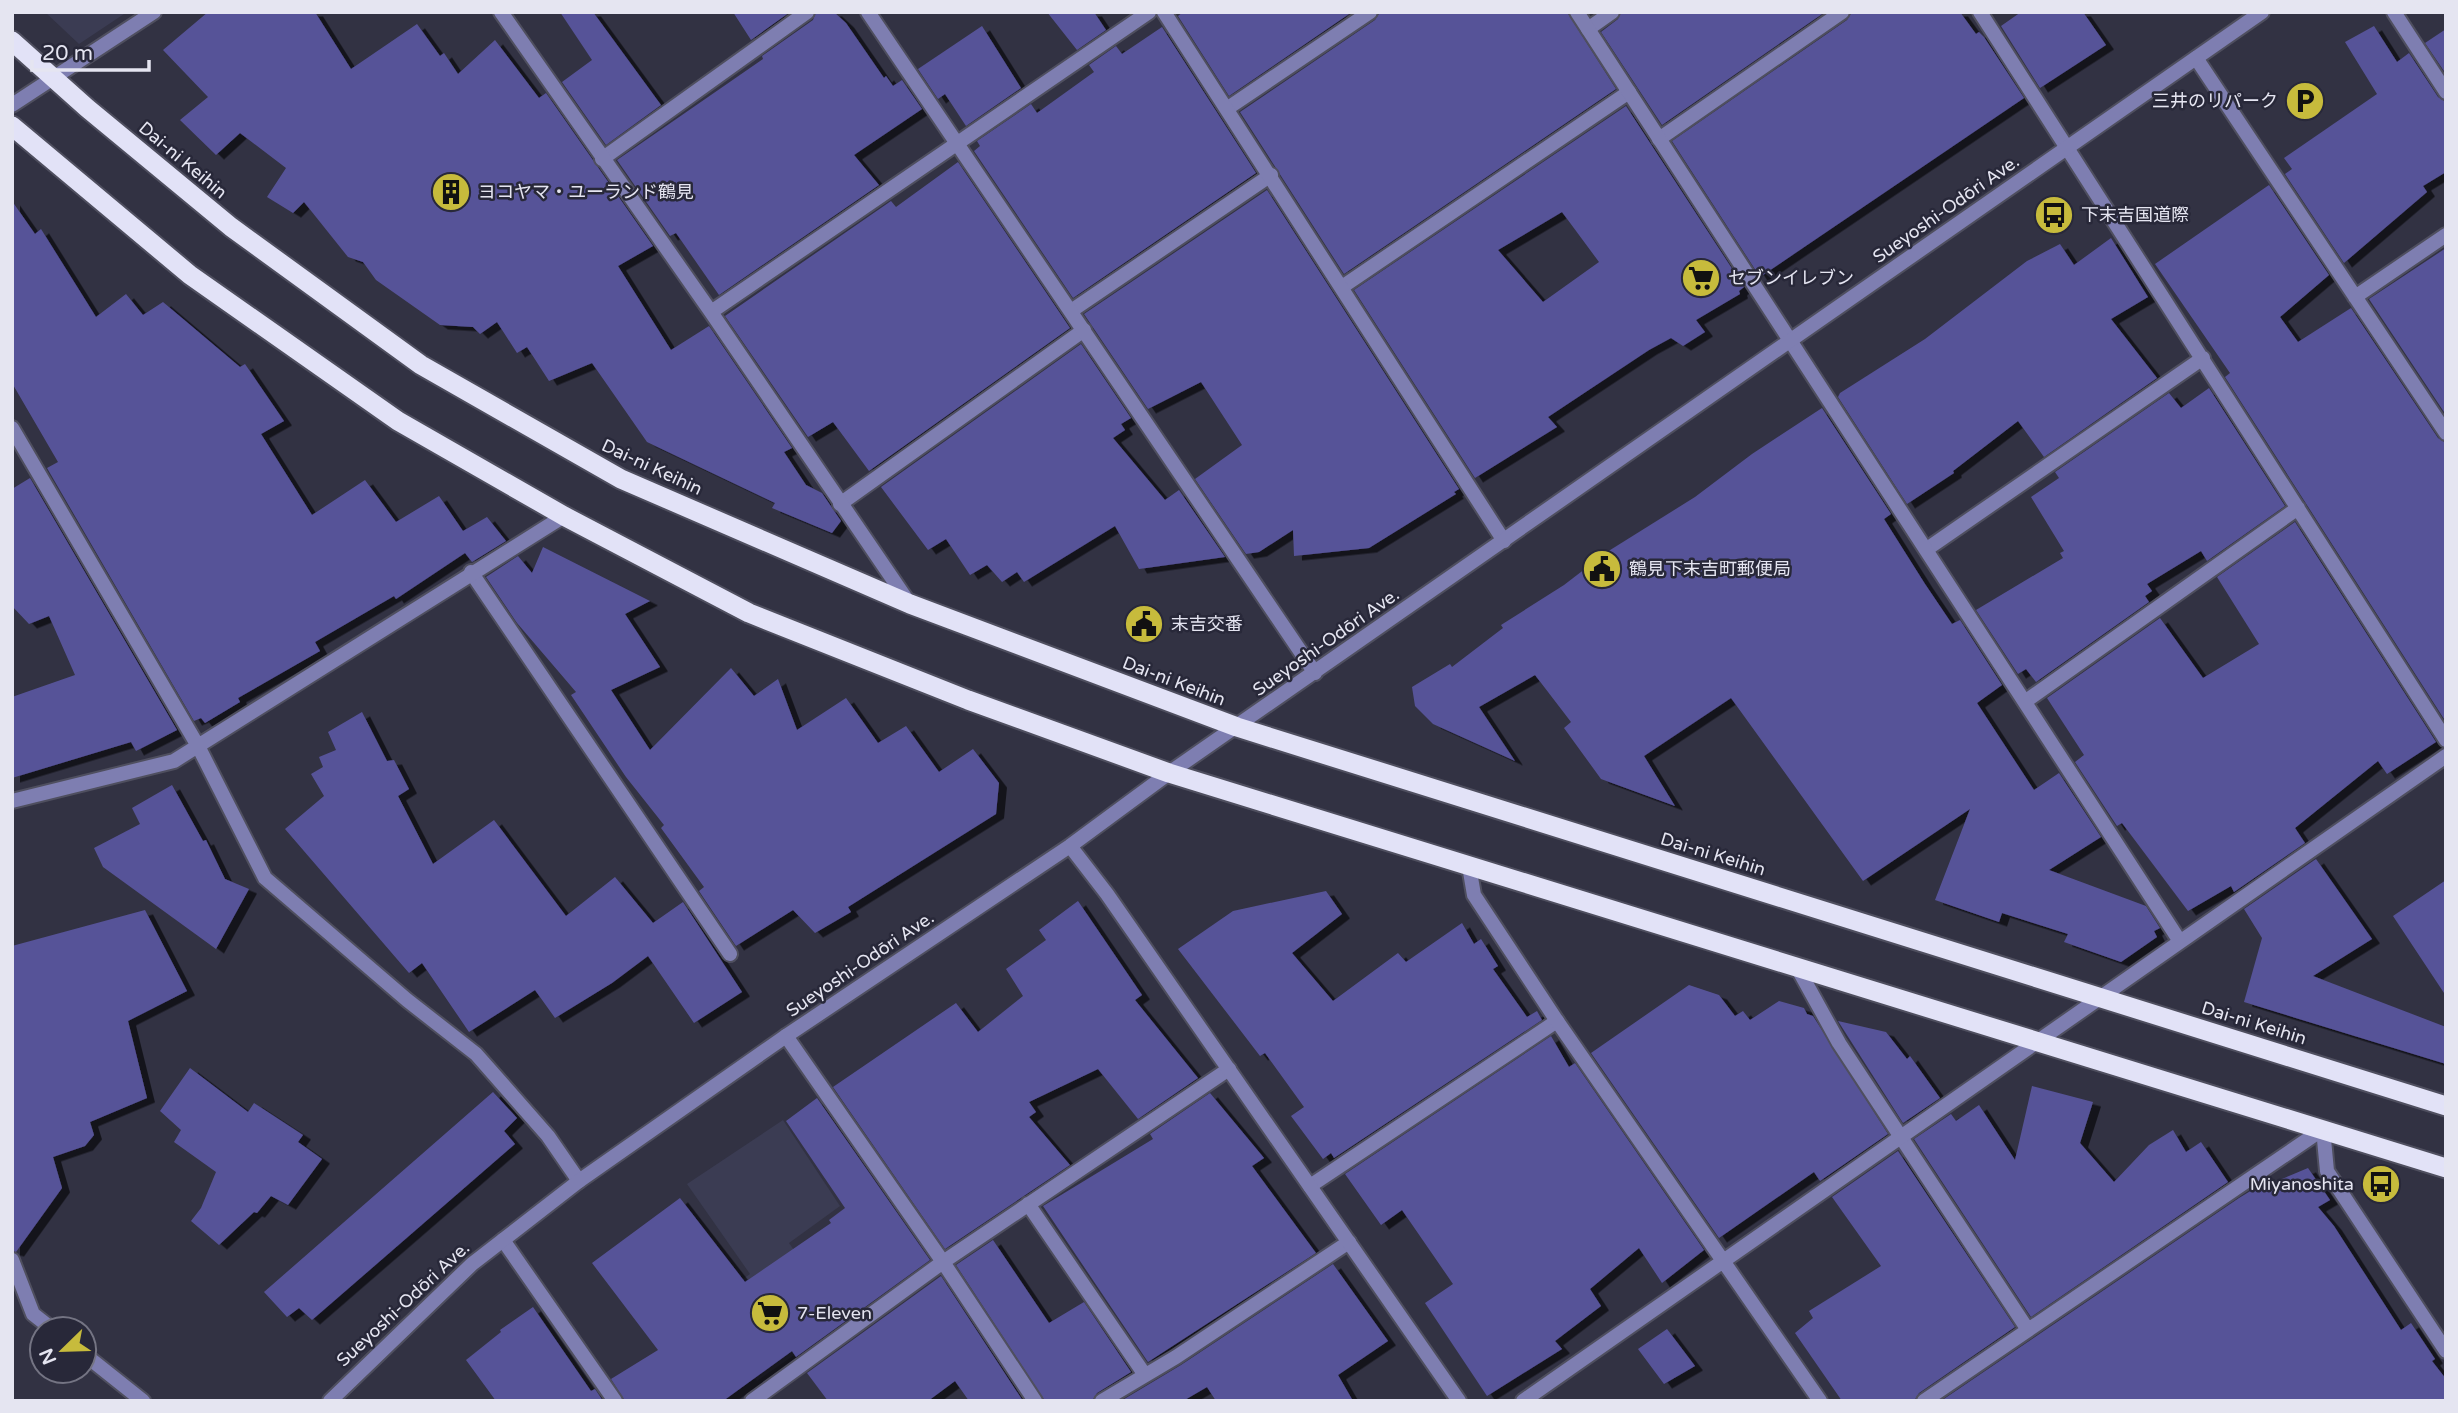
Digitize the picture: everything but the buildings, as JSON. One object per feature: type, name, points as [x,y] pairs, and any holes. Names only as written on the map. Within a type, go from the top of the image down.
[{"type":"highway","name":"Dai-ni Keihin","points":[[12,41],[54,80],[231,227],[421,365],[621,479],[910,604],[1237,727],[2446,1106]]},
{"type":"highway","points":[[12,126],[190,275],[398,421],[564,516],[749,613],[968,700],[1169,773],[2446,1168]]},
{"type":"street","points":[[12,105],[154,12]]},
{"type":"street","points":[[501,12],[712,312],[910,604]]},
{"type":"street","points":[[602,159],[807,12]]},
{"type":"street","points":[[868,12],[1315,673]]},
{"type":"street","points":[[712,312],[1149,12]]},
{"type":"street","points":[[1164,12],[1504,541]]},
{"type":"street","points":[[1228,108],[1370,12]]},
{"type":"street","points":[[1577,12],[2179,940]]},
{"type":"street","points":[[1588,29],[1612,12]]},
{"type":"street","points":[[1659,139],[1842,12]]},
{"type":"street","points":[[1980,12],[2446,740]]},
{"type":"street","name":"Sueyoshi-Odōri Ave.","points":[[330,1401],[472,1264],[579,1181],[786,1036],[1070,846],[1169,773],[2262,12]]},
{"type":"street","points":[[2394,12],[2446,92]]},
{"type":"street","points":[[2196,58],[2446,433]]},
{"type":"street","points":[[1342,287],[1629,92]]},
{"type":"street","points":[[1071,311],[1271,175]]},
{"type":"street","points":[[2355,297],[2446,235]]},
{"type":"street","points":[[840,504],[1084,330]]},
{"type":"street","points":[[1927,549],[2203,358]]},
{"type":"street","points":[[12,428],[198,746],[265,878],[407,1000],[476,1054],[548,1136],[579,1181]]},
{"type":"street","points":[[2026,701],[2298,508]]},
{"type":"street","points":[[12,801],[174,761],[564,516]]},
{"type":"street","points":[[471,572],[730,954]]},
{"type":"street","points":[[1523,1401],[1721,1260],[2103,998],[2179,940],[2446,755]]},
{"type":"street","points":[[1070,846],[1107,894],[1459,1401]]},
{"type":"street","points":[[1469,866],[1474,895],[1557,1021],[1820,1401]]},
{"type":"street","points":[[1797,967],[1839,1043],[2028,1330]]},
{"type":"street","points":[[1310,1186],[1557,1021]]},
{"type":"street","points":[[786,1036],[943,1262],[1035,1401]]},
{"type":"street","points":[[752,1401],[943,1262],[1229,1069]]},
{"type":"street","points":[[1924,1401],[2323,1129],[2327,1171],[2446,1351]]},
{"type":"street","points":[[1028,1204],[1144,1375]]},
{"type":"street","points":[[503,1240],[615,1401]]},
{"type":"street","points":[[1102,1401],[1349,1242]]},
{"type":"street","points":[[12,1261],[34,1315]]},
{"type":"street","points":[[98,1365],[143,1401]]},
{"type":"shaded area","points":[[45,12],[127,12],[79,44]]},
{"type":"shaded area","points":[[783,1120],[840,1206],[789,1243],[843,1321],[757,1381],[704,1306],[750,1274],[687,1184]]},
{"type":"place","name":"三井のリパーク","points":[[2305,101]]},
{"type":"place","name":"ヨコヤマ・ユーランド鶴見","points":[[451,192]]},
{"type":"place","name":"下末吉国道際","points":[[2054,215]]},
{"type":"place","name":"セブンイレブン","points":[[1701,278]]},
{"type":"place","name":"鶴見下末吉町郵便局","points":[[1602,569]]},
{"type":"place","name":"末吉交番","points":[[1144,624]]},
{"type":"place","name":"Miyanoshita","points":[[2381,1184]]},
{"type":"place","name":"7-Eleven","points":[[770,1313]]}]
